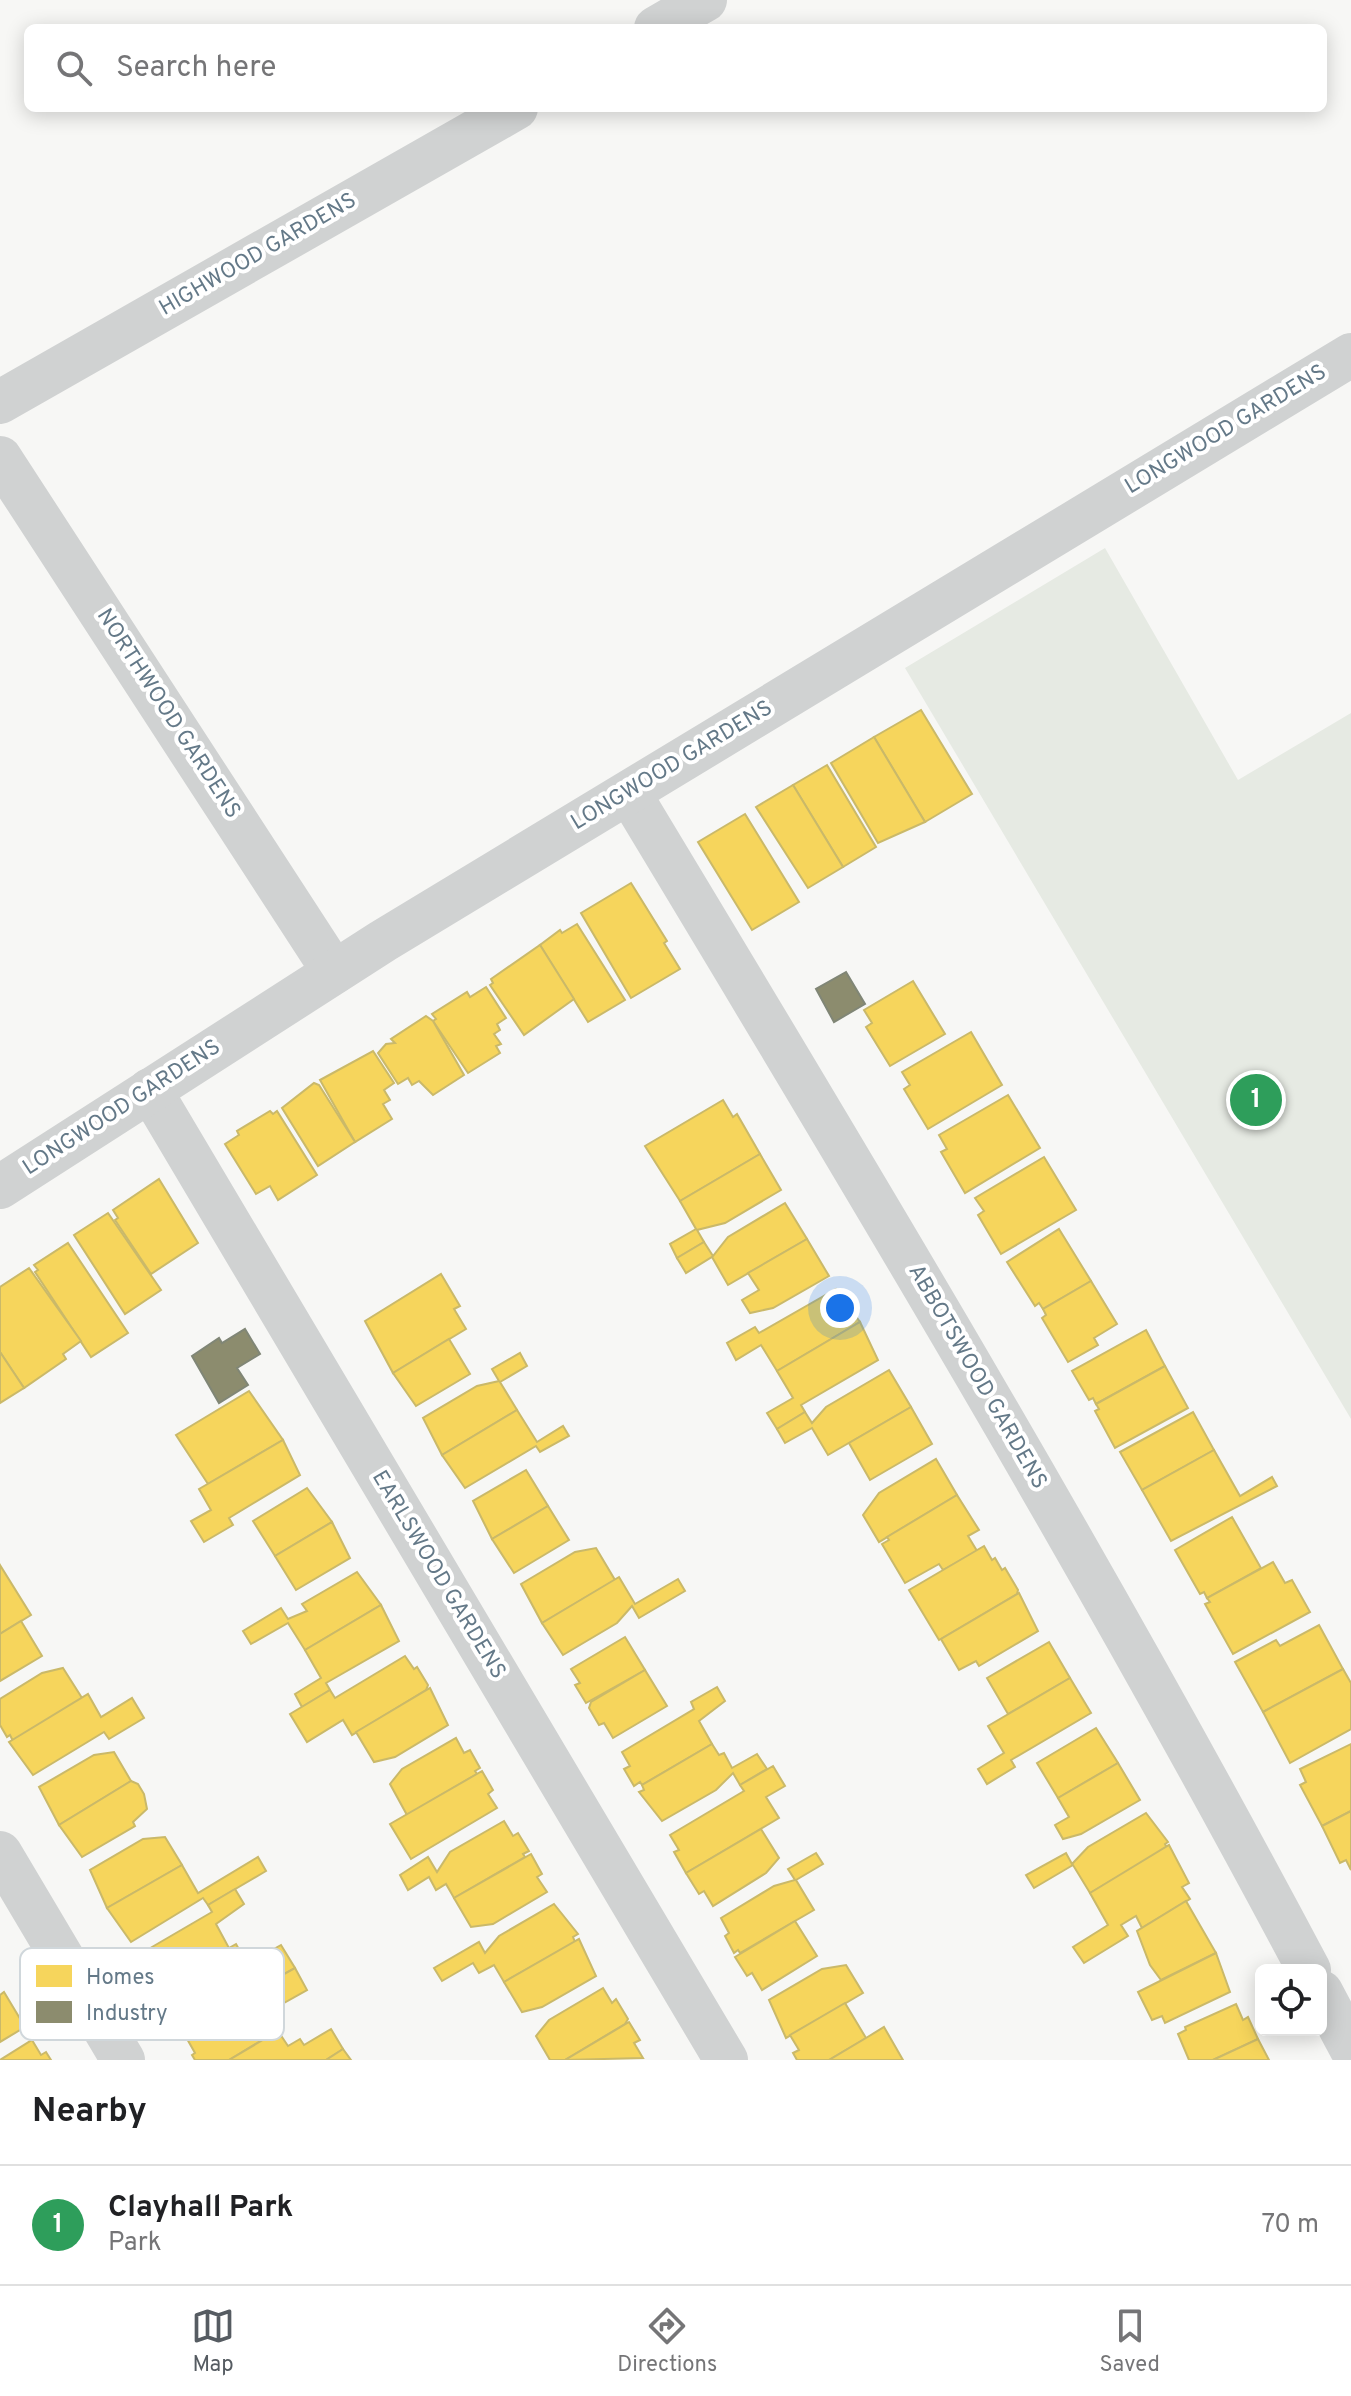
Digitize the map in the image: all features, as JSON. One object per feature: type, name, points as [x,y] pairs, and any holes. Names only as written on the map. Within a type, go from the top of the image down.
[{"type":"street","points":[[663,24],[705,0]]},
{"type":"street","name":"HIGHWOOD GARDENS","points":[[0,402],[509,112]]},
{"type":"street","name":"LONGWOOD GARDENS","points":[[0,1187],[383,941],[1351,355]]},
{"type":"street","name":"NORTHWOOD GARDENS","points":[[0,458],[334,972]]},
{"type":"street","name":"ABBOTSWOOD GARDENS","points":[[615,801],[1023,1454],[1226,1813],[1306,1964]]},
{"type":"street","name":"EARLSWOOD GARDENS","points":[[150,1090],[726,2060]]},
{"type":"street","points":[[4,1870],[53,1948]]},
{"type":"street","points":[[1327,2003],[1351,2048]]},
{"type":"street","points":[[110,2040],[123,2060]]},
{"type":"shaded area","points":[[1105,548],[1238,780],[1351,713],[1351,1419],[905,668]]},
{"type":"building: Homes","points":[[921,710],[972,794],[925,822],[874,737]]},
{"type":"building: Homes","points":[[874,737],[925,822],[878,843],[831,763]]},
{"type":"building: Homes","points":[[827,765],[876,847],[843,867],[793,785]]},
{"type":"building: Homes","points":[[793,785],[843,867],[808,888],[756,807]]},
{"type":"building: Homes","points":[[745,814],[799,902],[752,930],[698,842]]},
{"type":"building: Homes","points":[[631,883],[667,941],[664,943],[680,969],[631,998],[581,913]]},
{"type":"building: Homes","points":[[577,924],[625,1000],[588,1022],[540,945],[560,930],[562,933]]},
{"type":"building: Homes","points":[[540,945],[574,999],[524,1035],[490,985],[493,983],[491,979]]},
{"type":"building: Homes","points":[[913,981],[945,1034],[890,1066],[866,1027],[872,1023],[864,1010]]},
{"type":"building: Homes","points":[[486,987],[506,1018],[497,1024],[500,1030],[494,1034],[501,1044],[496,1046],[500,1053],[468,1073],[433,1021],[436,1019],[432,1014],[467,992],[470,997]]},
{"type":"building: Homes","points":[[426,1016],[433,1021],[464,1075],[433,1095],[419,1081],[412,1085],[408,1078],[398,1084],[378,1053],[386,1044],[395,1043],[391,1039]]},
{"type":"building: Homes","points":[[971,1032],[1002,1085],[928,1129],[904,1089],[910,1085],[902,1072]]},
{"type":"building: Homes","points":[[373,1051],[394,1083],[384,1090],[390,1100],[383,1104],[392,1119],[355,1142],[320,1080]]},
{"type":"building: Homes","points":[[314,1083],[319,1085],[355,1142],[318,1166],[282,1108]]},
{"type":"building: Homes","points":[[1008,1095],[1040,1148],[965,1193],[941,1152],[947,1149],[939,1135]]},
{"type":"building: Homes","points":[[723,1100],[733,1117],[737,1114],[760,1154],[680,1201],[645,1146]]},
{"type":"building: Homes","points":[[270,1111],[273,1114],[277,1111],[317,1175],[278,1200],[270,1186],[256,1194],[225,1144],[239,1135],[237,1131]]},
{"type":"building: Homes","points":[[760,1154],[781,1190],[725,1223],[697,1230],[704,1242],[677,1258],[670,1244],[696,1229],[680,1201]]},
{"type":"building: Homes","points":[[1044,1157],[1076,1210],[1001,1254],[978,1215],[984,1211],[975,1198]]},
{"type":"building: Homes","points":[[159,1179],[198,1243],[151,1274],[115,1220],[118,1218],[113,1210]]},
{"type":"building: Homes","points":[[785,1203],[807,1239],[728,1285],[712,1257],[686,1273],[677,1258],[704,1242],[713,1256],[728,1237]]},
{"type":"building: Homes","points":[[108,1213],[161,1290],[125,1314],[74,1235]]},
{"type":"building: Homes","points":[[1059,1229],[1091,1281],[1043,1309],[1039,1303],[1035,1306],[1007,1262]]},
{"type":"building: Homes","points":[[807,1239],[829,1276],[773,1308],[750,1313],[742,1300],[759,1290],[748,1273]]},
{"type":"building: Homes","points":[[68,1243],[128,1333],[91,1357],[35,1272],[38,1270],[34,1265]]},
{"type":"building: Homes","points":[[29,1268],[81,1341],[63,1354],[66,1359],[24,1388],[0,1352],[0,1287]]},
{"type":"building: Homes","points":[[441,1274],[460,1306],[454,1309],[466,1329],[393,1373],[365,1321]]},
{"type":"building: Homes","points":[[1091,1281],[1117,1324],[1094,1338],[1098,1345],[1068,1362],[1042,1318],[1046,1315],[1043,1309]]},
{"type":"building: Homes","points":[[836,1289],[860,1322],[777,1371],[761,1345],[736,1360],[727,1343],[755,1327],[759,1333]]},
{"type":"building: Homes","points":[[860,1322],[878,1360],[801,1405],[805,1412],[777,1429],[767,1413],[793,1398],[777,1371]]},
{"type":"building: Homes","points":[[1146,1330],[1165,1366],[1096,1404],[1093,1398],[1089,1400],[1072,1371]]},
{"type":"building: Homes","points":[[449,1339],[470,1374],[416,1406],[393,1373]]},
{"type":"building: Homes","points":[[0,1352],[24,1388],[0,1403]]},
{"type":"building: Homes","points":[[520,1353],[527,1366],[500,1382],[517,1410],[442,1455],[423,1418],[477,1386],[499,1381],[492,1369]]},
{"type":"building: Homes","points":[[1165,1366],[1188,1408],[1115,1448],[1095,1411],[1099,1409],[1096,1404]]},
{"type":"building: Homes","points":[[889,1370],[911,1407],[828,1455],[812,1428],[785,1443],[777,1429],[805,1412],[812,1423],[826,1407]]},
{"type":"building: Homes","points":[[249,1391],[283,1440],[208,1484],[176,1435]]},
{"type":"building: Homes","points":[[911,1407],[932,1444],[870,1480],[849,1443]]},
{"type":"building: Homes","points":[[517,1410],[537,1442],[563,1426],[569,1436],[540,1452],[536,1446],[465,1488],[442,1455]]},
{"type":"building: Homes","points":[[1193,1412],[1214,1450],[1142,1490],[1120,1452]]},
{"type":"building: Homes","points":[[283,1440],[300,1475],[229,1518],[233,1525],[204,1542],[191,1521],[211,1510],[199,1489]]},
{"type":"building: Homes","points":[[1214,1450],[1240,1496],[1272,1477],[1277,1486],[1171,1541],[1142,1490]]},
{"type":"building: Homes","points":[[936,1459],[957,1495],[879,1542],[863,1515],[879,1493]]},
{"type":"building: Homes","points":[[526,1470],[548,1506],[492,1539],[473,1501]]},
{"type":"building: Homes","points":[[307,1488],[332,1522],[275,1556],[253,1521]]},
{"type":"building: Homes","points":[[957,1495],[979,1530],[968,1536],[977,1551],[943,1570],[939,1564],[905,1583],[882,1544],[889,1540],[887,1537]]},
{"type":"building: Homes","points":[[548,1506],[569,1540],[514,1573],[492,1539]]},
{"type":"building: Homes","points":[[1232,1517],[1261,1568],[1207,1598],[1204,1592],[1200,1594],[1175,1550]]},
{"type":"building: Homes","points":[[332,1522],[350,1558],[296,1590],[275,1556]]},
{"type":"building: Homes","points":[[984,1546],[992,1560],[995,1558],[1002,1570],[1005,1568],[1018,1590],[1017,1594],[939,1640],[909,1590]]},
{"type":"building: Homes","points":[[596,1548],[615,1580],[542,1623],[521,1584],[575,1552]]},
{"type":"building: Homes","points":[[1273,1562],[1285,1583],[1292,1580],[1310,1612],[1233,1654],[1205,1604],[1210,1602],[1207,1598]]},
{"type":"building: Homes","points":[[0,1565],[31,1615],[0,1634]]},
{"type":"building: Homes","points":[[357,1572],[381,1605],[305,1650],[288,1623],[251,1644],[243,1631],[281,1608],[288,1619],[307,1611],[302,1604]]},
{"type":"building: Homes","points":[[619,1577],[635,1604],[678,1579],[685,1591],[639,1618],[632,1606],[617,1623],[563,1655],[542,1623]]},
{"type":"building: Homes","points":[[1019,1593],[1038,1631],[979,1666],[976,1661],[959,1670],[941,1639]]},
{"type":"building: Homes","points":[[381,1605],[399,1641],[326,1683],[330,1690],[302,1707],[295,1694],[321,1678],[305,1650]]},
{"type":"building: Homes","points":[[21,1621],[42,1656],[0,1681],[0,1634]]},
{"type":"building: Homes","points":[[1319,1625],[1343,1669],[1263,1712],[1235,1662],[1276,1640],[1280,1646]]},
{"type":"building: Homes","points":[[625,1637],[645,1670],[586,1703],[575,1685],[580,1683],[571,1669]]},
{"type":"building: Homes","points":[[1049,1642],[1070,1678],[1008,1714],[987,1678]]},
{"type":"building: Homes","points":[[405,1656],[414,1669],[417,1667],[428,1685],[426,1690],[352,1735],[343,1720],[307,1742],[290,1714],[330,1690],[335,1698]]},
{"type":"building: Homes","points":[[63,1668],[82,1698],[13,1741],[10,1735],[7,1737],[0,1725],[0,1699],[42,1673]]},
{"type":"building: Homes","points":[[1343,1669],[1351,1683],[1351,1729],[1290,1763],[1263,1712]]},
{"type":"building: Homes","points":[[645,1670],[667,1706],[613,1738],[604,1723],[599,1725],[589,1708],[591,1702]]},
{"type":"building: Homes","points":[[1070,1678],[1091,1713],[1011,1760],[1015,1767],[987,1784],[978,1769],[1004,1753],[988,1726]]},
{"type":"building: Homes","points":[[717,1687],[725,1701],[699,1721],[712,1744],[642,1785],[640,1782],[634,1786],[624,1769],[630,1766],[622,1752],[694,1709],[691,1702]]},
{"type":"building: Homes","points":[[430,1688],[448,1725],[395,1757],[374,1762],[356,1732]]},
{"type":"building: Homes","points":[[88,1694],[101,1717],[132,1698],[144,1718],[109,1739],[104,1732],[33,1775],[9,1742]]},
{"type":"building: Homes","points":[[1096,1728],[1118,1763],[1058,1798],[1037,1763]]},
{"type":"building: Homes","points":[[456,1738],[464,1753],[470,1750],[480,1768],[475,1771],[477,1774],[407,1815],[390,1784],[402,1769]]},
{"type":"building: Homes","points":[[712,1744],[719,1755],[724,1753],[732,1768],[757,1754],[767,1769],[740,1785],[733,1773],[716,1790],[662,1821],[639,1792],[644,1790],[642,1785]]},
{"type":"building: Homes","points":[[1351,1744],[1351,1811],[1322,1826],[1300,1785],[1306,1782],[1300,1769]]},
{"type":"building: Homes","points":[[114,1752],[131,1781],[59,1825],[39,1787],[94,1755]]},
{"type":"building: Homes","points":[[1118,1763],[1140,1800],[1081,1834],[1063,1839],[1055,1825],[1069,1817],[1058,1798]]},
{"type":"building: Homes","points":[[773,1766],[785,1786],[766,1797],[779,1818],[686,1873],[674,1852],[679,1850],[670,1835],[744,1791],[740,1785]]},
{"type":"building: Homes","points":[[482,1771],[493,1790],[488,1794],[497,1808],[411,1859],[390,1824]]},
{"type":"building: Homes","points":[[131,1781],[138,1784],[144,1794],[147,1809],[133,1822],[135,1826],[82,1857],[59,1825]]},
{"type":"building: Homes","points":[[1351,1811],[1351,1870],[1346,1860],[1340,1863],[1322,1826]]},
{"type":"building: Homes","points":[[1146,1813],[1168,1842],[1165,1844],[1167,1848],[1090,1893],[1073,1865],[1034,1888],[1026,1875],[1066,1853],[1072,1864],[1088,1847]]},
{"type":"building: Homes","points":[[504,1821],[513,1836],[518,1833],[529,1851],[523,1854],[525,1857],[454,1898],[446,1884],[436,1890],[429,1877],[408,1890],[400,1875],[428,1857],[437,1872],[450,1852]]},
{"type":"building: Homes","points":[[761,1829],[779,1858],[766,1873],[713,1906],[704,1891],[699,1894],[686,1873]]},
{"type":"building: Homes","points":[[165,1837],[182,1865],[107,1908],[90,1870],[143,1839]]},
{"type":"building: Homes","points":[[1169,1845],[1189,1883],[1182,1887],[1190,1899],[1142,1928],[1136,1916],[1121,1925],[1128,1936],[1084,1963],[1073,1947],[1108,1925],[1090,1893]]},
{"type":"building: Homes","points":[[816,1853],[823,1864],[796,1880],[814,1910],[740,1953],[738,1950],[734,1953],[725,1936],[729,1933],[721,1918],[774,1886],[795,1880],[788,1869]]},
{"type":"building: Homes","points":[[531,1854],[542,1874],[537,1877],[547,1892],[493,1924],[471,1927],[454,1898]]},
{"type":"building: Homes","points":[[258,1857],[266,1871],[208,1905],[203,1898],[131,1942],[107,1908],[182,1865],[198,1893]]},
{"type":"building: Homes","points":[[235,1889],[244,1904],[216,1924],[229,1948],[150,1948],[212,1912],[208,1905]]},
{"type":"building: Homes","points":[[1186,1901],[1216,1953],[1161,1980],[1150,1965],[1137,1931]]},
{"type":"building: Homes","points":[[554,1904],[578,1934],[573,1937],[575,1942],[504,1982],[494,1965],[479,1973],[473,1963],[442,1981],[434,1968],[479,1942],[485,1953],[499,1936]]},
{"type":"building: Homes","points":[[795,1921],[817,1956],[762,1990],[752,1973],[747,1976],[735,1957]]},
{"type":"building: Homes","points":[[579,1939],[596,1976],[542,2007],[522,2012],[504,1982]]},
{"type":"building: Homes","points":[[284,1950],[295,1968],[284,1974]]},
{"type":"building: Homes","points":[[1216,1953],[1230,1992],[1165,2023],[1162,2016],[1152,2020],[1138,1992]]},
{"type":"building: Homes","points":[[846,1965],[863,1993],[786,2038],[769,2000],[822,1969]]},
{"type":"building: Homes","points":[[295,1968],[307,1990],[284,2003],[284,1974]]},
{"type":"building: Homes","points":[[603,1988],[612,2003],[616,1999],[628,2019],[625,2024],[565,2060],[550,2060],[536,2036],[549,2020]]},
{"type":"building: Homes","points":[[4,1992],[20,2019],[20,2030],[0,2042],[0,1995]]},
{"type":"building: Homes","points":[[845,2003],[866,2038],[829,2060],[797,2060],[793,2053],[799,2050],[790,2035]]},
{"type":"building: Homes","points":[[1236,2004],[1243,2020],[1248,2017],[1258,2039],[1213,2060],[1189,2060],[1178,2034],[1186,2030],[1185,2027]]},
{"type":"building: Homes","points":[[629,2022],[640,2040],[634,2043],[643,2058],[565,2060]]},
{"type":"building: Homes","points":[[884,2027],[903,2060],[829,2060],[866,2038]]},
{"type":"building: Homes","points":[[331,2029],[343,2049],[326,2060],[229,2060],[263,2040],[284,2040],[288,2046],[300,2039],[304,2045]]},
{"type":"building: Homes","points":[[1258,2039],[1269,2060],[1213,2060]]},
{"type":"building: Homes","points":[[32,2040],[41,2055],[46,2052],[51,2060],[0,2060]]},
{"type":"building: Homes","points":[[188,2040],[262,2040],[229,2060],[195,2060],[192,2055],[195,2053]]},
{"type":"building: Homes","points":[[343,2049],[351,2060],[326,2060]]},
{"type":"building: Industry","points":[[846,972],[865,1004],[834,1022],[816,989]]},
{"type":"building: Industry","points":[[245,1329],[260,1354],[237,1368],[248,1385],[219,1403],[192,1356],[219,1338],[222,1343]]},
{"type":"place","name":"Clayhall Park","points":[[1256,1100]]}]
